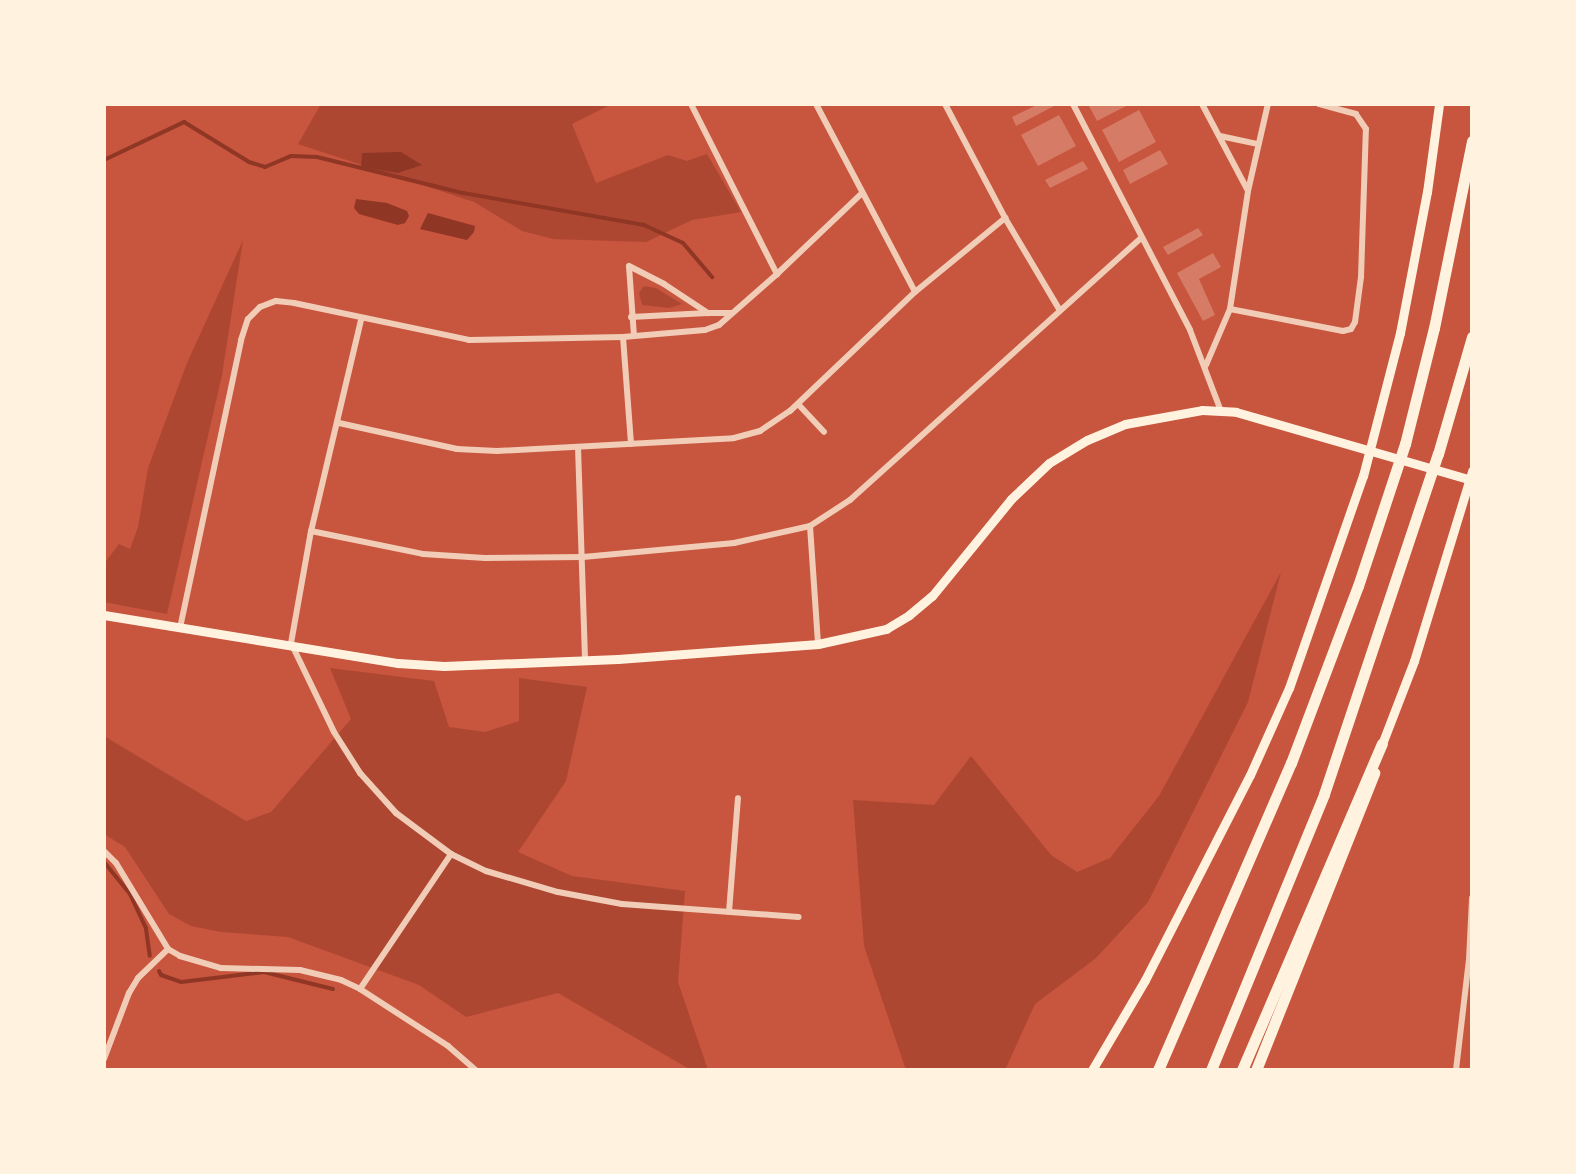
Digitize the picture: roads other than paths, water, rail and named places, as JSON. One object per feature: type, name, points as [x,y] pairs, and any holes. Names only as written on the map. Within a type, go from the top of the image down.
[{"type":"highway","points":[[1158,1070],[1297,749],[1363,572],[1405,444],[1434,328],[1472,141]]},
{"type":"highway","points":[[1211,1070],[1324,794],[1438,454],[1472,337]]},
{"type":"highway","points":[[1242,1070],[1382,744]]},
{"type":"highway","points":[[1256,1070],[1370,787],[1382,744]]},
{"type":"main road","points":[[1092,1070],[1145,980],[1236,803],[1289,688],[1363,476],[1400,333],[1427,192],[1439,104]]},
{"type":"main road","points":[[104,615],[291,643],[398,663],[444,666],[818,644],[886,629],[909,615],[932,596],[1011,499],[1049,463],[1087,440],[1125,424],[1221,411],[1340,440],[1472,480]]},
{"type":"main road","points":[[1382,744],[1414,661],[1472,471]]},
{"type":"street","points":[[691,104],[777,274]]},
{"type":"street","points":[[816,104],[915,292]]},
{"type":"street","points":[[945,104],[1005,218],[1059,309]]},
{"type":"street","points":[[1073,104],[1206,365],[1221,411]]},
{"type":"street","points":[[1202,104],[1248,191]]},
{"type":"street","points":[[1206,365],[1230,309],[1248,191],[1268,104]]},
{"type":"street","points":[[1230,309],[1343,331],[1351,329],[1358,312],[1361,277],[1366,129],[1356,114],[1319,104]]},
{"type":"street","points":[[1220,136],[1258,144]]},
{"type":"street","points":[[180,628],[248,319],[260,307],[276,301],[469,340],[623,337],[705,330],[731,313],[777,274],[862,193]]},
{"type":"street","points":[[339,423],[457,449],[497,451],[734,438],[760,431],[798,404],[915,292],[1005,218]]},
{"type":"street","points":[[311,531],[453,557],[583,557],[734,543],[810,526],[850,500],[1141,238]]},
{"type":"street","points":[[634,336],[629,266],[664,284],[708,313]]},
{"type":"street","points":[[631,317],[731,313]]},
{"type":"street","points":[[361,320],[311,531],[291,643],[334,732],[360,773],[396,813],[451,854],[486,871],[558,892],[622,904],[799,917]]},
{"type":"street","points":[[623,337],[631,444]]},
{"type":"street","points":[[798,404],[824,432]]},
{"type":"street","points":[[578,447],[585,660]]},
{"type":"street","points":[[810,526],[818,644]]},
{"type":"street","points":[[729,912],[738,798]]},
{"type":"street","points":[[104,851],[116,863],[168,949],[194,963],[221,968],[300,970],[323,974],[360,989],[448,1046],[476,1070]]},
{"type":"street","points":[[360,989],[451,854]]},
{"type":"street","points":[[1456,1070],[1469,960],[1472,898]]},
{"type":"street","points":[[104,1059],[129,993],[138,978],[168,949]]},
{"type":"waterway","points":[[104,160],[184,122],[249,162],[265,167],[291,156],[317,157],[463,193],[644,225],[683,243],[712,277]]},
{"type":"waterway","points":[[104,862],[130,894],[146,929],[150,956]]},
{"type":"waterway","points":[[159,971],[161,975],[181,982],[264,972],[333,989]]}]
